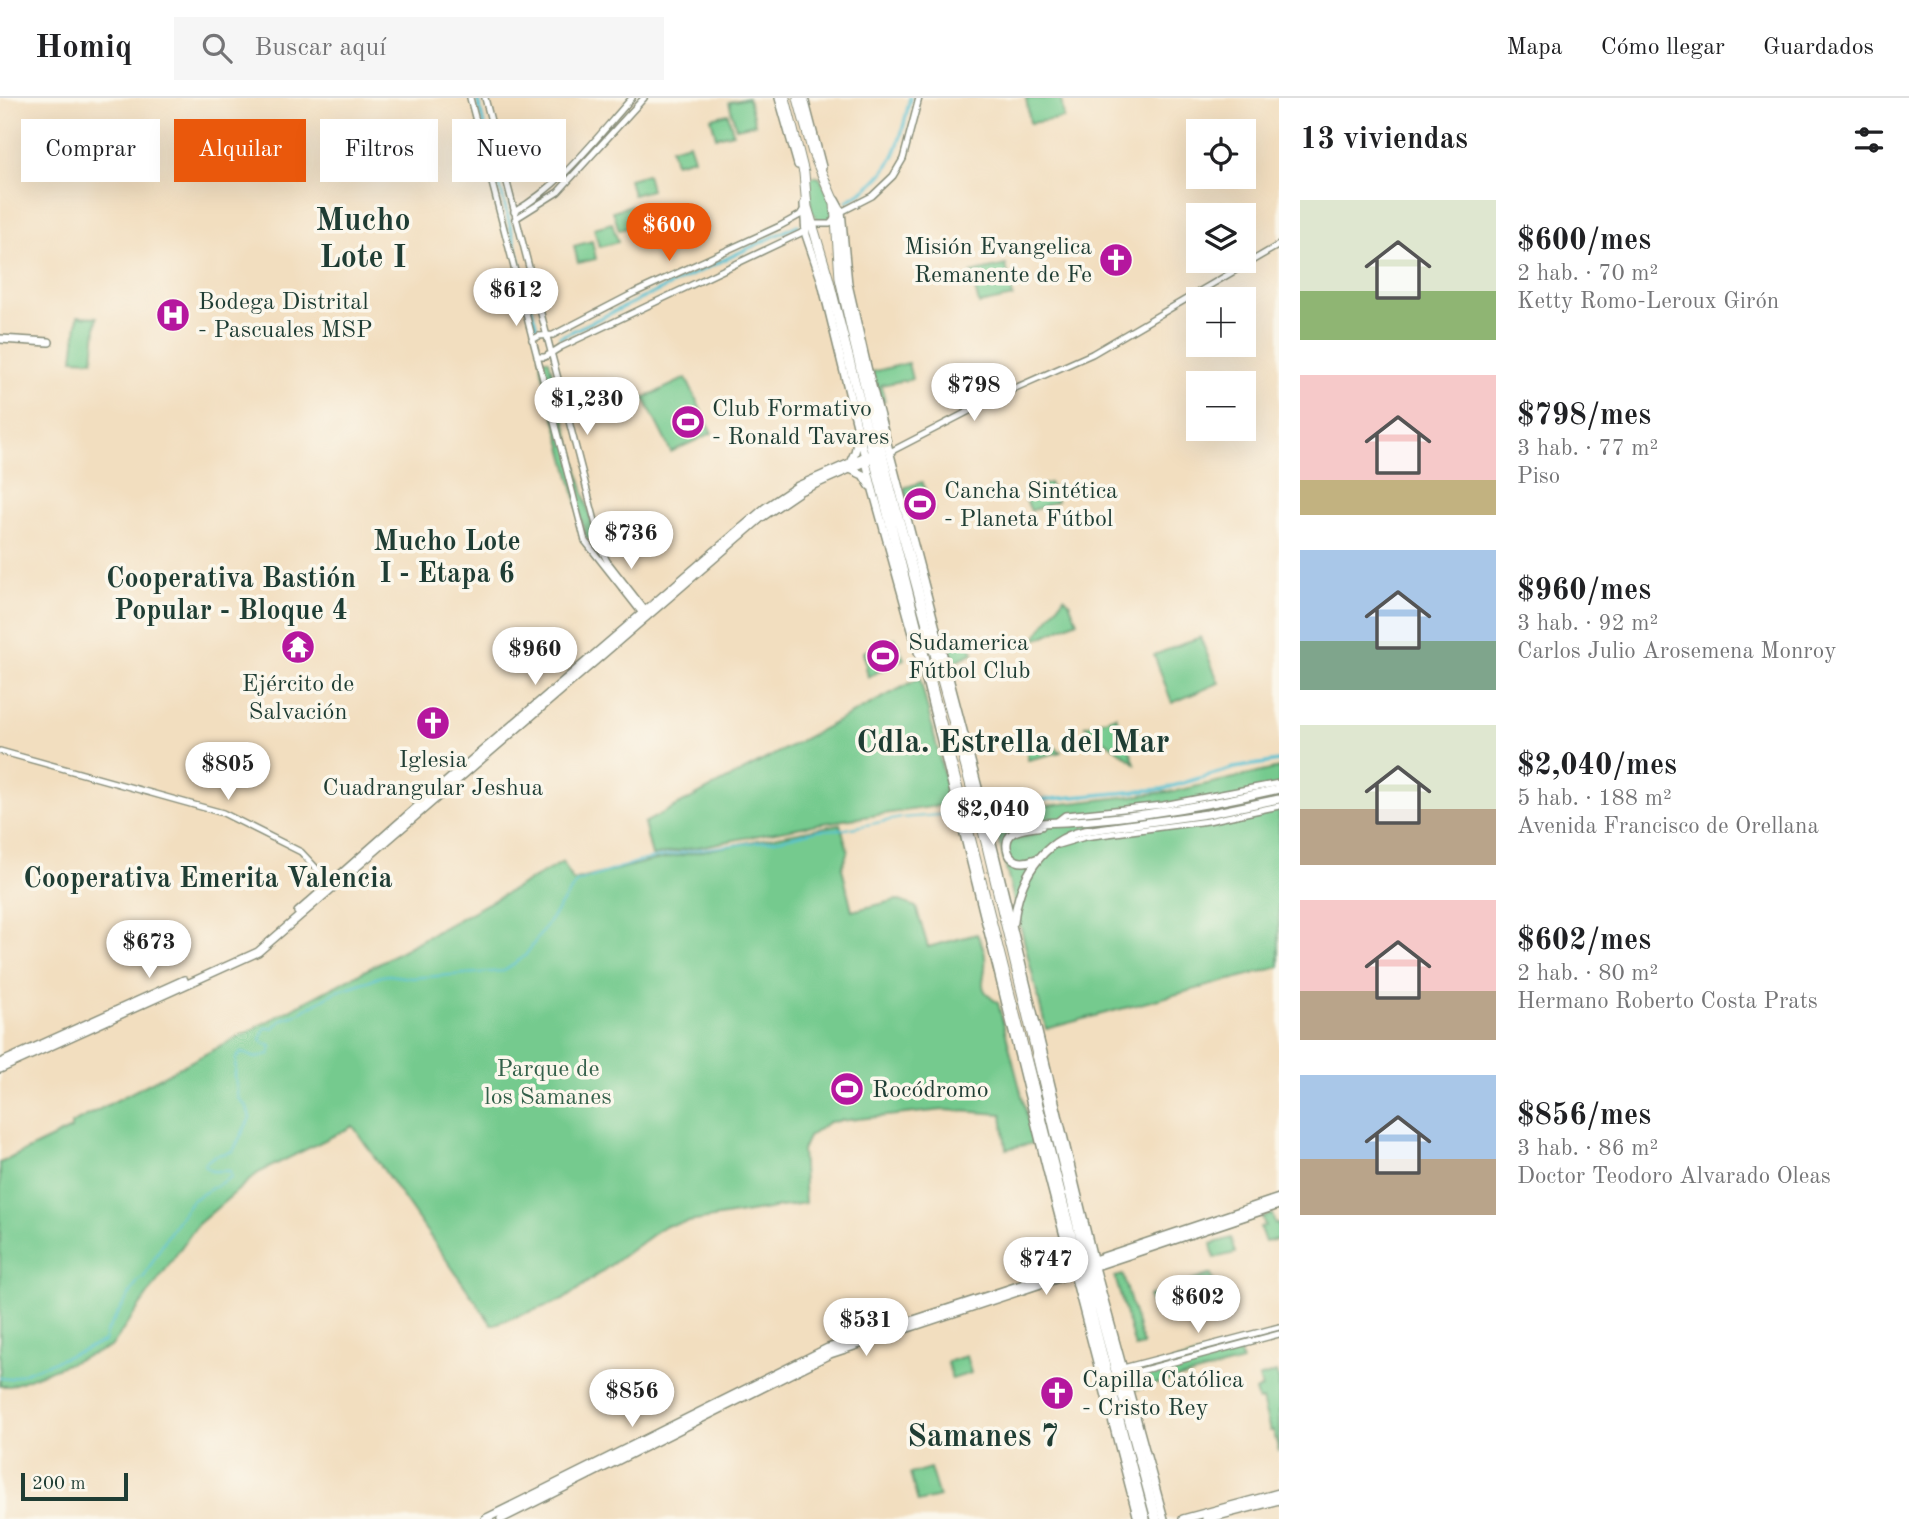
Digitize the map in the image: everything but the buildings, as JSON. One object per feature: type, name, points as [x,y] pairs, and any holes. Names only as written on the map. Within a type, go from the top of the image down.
[{"type":"highway","points":[[782,98],[803,168],[811,226],[984,818],[986,842],[1145,1519]]},
{"type":"highway","points":[[799,98],[813,153],[839,214],[838,267],[879,454],[885,501],[962,817],[982,880],[1084,1267],[1156,1519]]},
{"type":"highway","points":[[805,189],[806,179],[811,174],[818,174],[822,178]]},
{"type":"highway","points":[[884,525],[885,501]]},
{"type":"highway","points":[[918,591],[932,614]]},
{"type":"highway","points":[[984,818],[986,842]]},
{"type":"highway","points":[[970,859],[982,880]]},
{"type":"highway","points":[[1142,1466],[1152,1475]]},
{"type":"main road","points":[[804,98],[831,192]]},
{"type":"main road","points":[[805,189],[804,209],[811,226],[859,429],[857,447],[850,466]]},
{"type":"main road","points":[[0,339],[49,342]]},
{"type":"main road","points":[[859,429],[879,454],[932,614],[977,798]]},
{"type":"main road","points":[[0,1063],[256,949],[781,496],[879,454]]},
{"type":"main road","points":[[873,490],[879,454]]},
{"type":"main road","points":[[850,466],[863,475],[873,490],[959,803]]},
{"type":"main road","points":[[984,818],[999,823],[1051,822],[1164,811],[1279,789]]},
{"type":"main road","points":[[1013,929],[1022,886],[1040,857],[1065,836],[1207,814],[1279,799]]},
{"type":"main road","points":[[962,817],[970,859],[1084,1267],[1124,1371],[1164,1519]]},
{"type":"main road","points":[[984,818],[1013,929],[1138,1519]]},
{"type":"main road","points":[[1040,857],[1028,862],[1017,861],[1010,856],[1007,843],[1015,831],[1051,822]]},
{"type":"main road","points":[[0,1069],[258,952],[331,885]]},
{"type":"main road","points":[[485,1519],[793,1369],[830,1354],[1279,1198]]},
{"type":"main road","points":[[1084,1267],[1279,1205]]},
{"type":"main road","points":[[501,1519],[793,1369]]},
{"type":"main road","points":[[1183,1519],[1279,1493]]},
{"type":"main road","points":[[1206,1519],[1279,1500]]},
{"type":"street","points":[[470,98],[586,543],[645,614]]},
{"type":"street","points":[[485,98],[599,545],[607,561],[645,614]]},
{"type":"street","points":[[515,216],[558,192],[580,158],[632,98]]},
{"type":"street","points":[[571,174],[587,162],[644,98]]},
{"type":"street","points":[[537,357],[545,357],[811,226],[830,224],[839,214],[872,196],[893,176],[903,159],[919,98]]},
{"type":"street","points":[[580,158],[582,163],[587,162]]},
{"type":"street","points":[[532,340],[547,336],[780,226],[800,215],[804,209]]},
{"type":"street","points":[[879,454],[1091,354],[1279,245]]},
{"type":"street","points":[[0,751],[223,813],[301,852],[331,885]]},
{"type":"street","points":[[1051,822],[1065,815],[1163,805],[1279,783]]},
{"type":"street","points":[[1048,848],[1085,837],[1194,823],[1279,806]]},
{"type":"street","points":[[1194,1353],[1279,1327]]},
{"type":"street","points":[[1124,1371],[1279,1334]]},
{"type":"green space","points":[[748,98],[755,124],[736,128],[729,102]]},
{"type":"green space","points":[[1026,98],[1061,98],[1064,118],[1030,123]]},
{"type":"green space","points":[[728,114],[733,133],[716,137],[711,118]]},
{"type":"green space","points":[[689,143],[694,158],[675,163],[671,148]]},
{"type":"green space","points":[[647,174],[651,190],[633,195],[629,179]]},
{"type":"green space","points":[[814,176],[820,178],[832,202],[832,219],[828,222],[819,222],[811,210],[809,179]]},
{"type":"green space","points":[[632,205],[637,225],[619,230],[613,211]]},
{"type":"green space","points":[[612,223],[618,242],[599,247],[594,228]]},
{"type":"green space","points":[[592,241],[596,259],[578,263],[574,246]]},
{"type":"green space","points":[[1006,265],[1013,297],[979,304],[971,273]]},
{"type":"green space","points":[[78,316],[97,317],[93,360],[73,359]]},
{"type":"green space","points":[[544,359],[549,360],[595,536],[591,540],[586,538],[540,363]]},
{"type":"green space","points":[[908,363],[912,379],[881,385],[885,401],[880,403],[872,372]]},
{"type":"green space","points":[[686,378],[712,433],[671,452],[644,398]]},
{"type":"green space","name":"Cancha Sintética - Planeta Fútbol","points":[[922,482],[934,510],[912,519],[904,488]]},
{"type":"green space","points":[[1049,483],[1057,501],[1031,511],[1023,494]]},
{"type":"green space","points":[[1064,597],[1077,621],[1038,639],[1036,637]]},
{"type":"green space","points":[[967,637],[973,653],[949,664],[945,647]]},
{"type":"green space","points":[[1200,637],[1219,683],[1172,703],[1154,655]]},
{"type":"green space","name":"Sudamerica Fútbol Club","points":[[895,638],[904,659],[868,677],[863,652]]},
{"type":"green space","points":[[920,678],[951,804],[817,824],[652,856],[644,823]]},
{"type":"green space","points":[[1116,716],[1135,763],[1085,726]]},
{"type":"green space","points":[[1046,740],[1061,752],[1028,760],[1026,744]]},
{"type":"green space","points":[[1279,768],[1279,967],[1046,1029],[992,812],[1176,791]]},
{"type":"green space","name":"Parque de los Samanes","points":[[840,824],[848,850],[842,868],[852,911],[897,900],[916,907],[928,947],[977,934],[985,954],[983,987],[998,1003],[1034,1143],[1006,1149],[1002,1114],[944,1110],[829,1122],[808,1137],[802,1150],[805,1203],[664,1226],[563,1300],[492,1325],[353,1126],[258,1173],[197,1225],[111,1347],[10,1386],[0,1386],[0,1163],[71,1129],[71,1124],[368,969],[563,862],[573,881],[646,862]]},
{"type":"green space","points":[[1272,1214],[1275,1224],[1279,1224],[1279,1239],[1265,1242],[1260,1228],[1265,1226],[1262,1217]]},
{"type":"green space","points":[[1231,1238],[1235,1253],[1214,1258],[1211,1244]]},
{"type":"green space","points":[[1211,1274],[1221,1308],[1213,1310],[1210,1298],[1153,1313],[1149,1296]]},
{"type":"green space","points":[[1123,1275],[1143,1345],[1135,1347],[1115,1277]]},
{"type":"green space","points":[[1238,1345],[1242,1362],[1129,1391],[1125,1375]]},
{"type":"green space","points":[[966,1356],[971,1373],[952,1379],[947,1362]]},
{"type":"green space","points":[[1276,1372],[1279,1381],[1279,1452],[1262,1400],[1258,1401],[1255,1391],[1262,1388],[1259,1378]]},
{"type":"green space","points":[[930,1468],[939,1497],[918,1502],[910,1474]]},
{"type":"waterway","points":[[477,98],[537,329]]},
{"type":"waterway","points":[[847,201],[863,191],[885,170],[898,146],[910,98]]},
{"type":"waterway","points":[[560,337],[798,225]]},
{"type":"waterway","points":[[982,805],[1163,789],[1234,768],[1279,761]]},
{"type":"waterway","points":[[0,1378],[9,1379],[104,1342],[106,1333],[128,1297],[138,1281],[144,1277],[192,1200],[231,1177],[230,1171],[212,1171],[205,1163],[214,1156],[233,1151],[250,1118],[247,1107],[238,1098],[236,1058],[242,1052],[255,1058],[270,1054],[271,1046],[262,1042],[261,1038],[265,1028],[273,1028],[283,1019],[296,1015],[335,992],[382,976],[411,978],[504,971],[525,956],[577,882],[640,861],[701,849],[782,839],[818,830],[846,829],[901,818],[953,814]]},
{"type":"place","name":"Misión Evangelica Remanente de Fe","points":[[1116,260]]},
{"type":"place","name":"Bodega Distrital - Pascuales MSP","points":[[173,315]]},
{"type":"place","name":"Club Formativo - Ronald Tavares","points":[[688,422]]},
{"type":"place","name":"Cancha Sintética - Planeta Fútbol","points":[[920,504]]},
{"type":"place","name":"Ejército de Salvación","points":[[298,647]]},
{"type":"place","name":"Sudamerica Fútbol Club","points":[[883,656]]},
{"type":"place","name":"Iglesia Cuadrangular Jeshua","points":[[433,723]]},
{"type":"place","name":"Rocódromo","points":[[847,1089]]},
{"type":"place","name":"Capilla Católica - Cristo Rey","points":[[1057,1393]]},
{"type":"district","name":"Mucho Lote I","points":[[363,238]]},
{"type":"district","name":"Mucho Lote I - Etapa 6","points":[[447,556]]},
{"type":"district","name":"Cooperativa Bastión Popular - Bloque 4","points":[[231,593]]},
{"type":"district","name":"Cdla. Estrella del Mar","points":[[1013,741]]},
{"type":"district","name":"Cooperativa Emerita Valencia","points":[[208,877]]},
{"type":"district","name":"Samanes 7","points":[[983,1435]]}]
